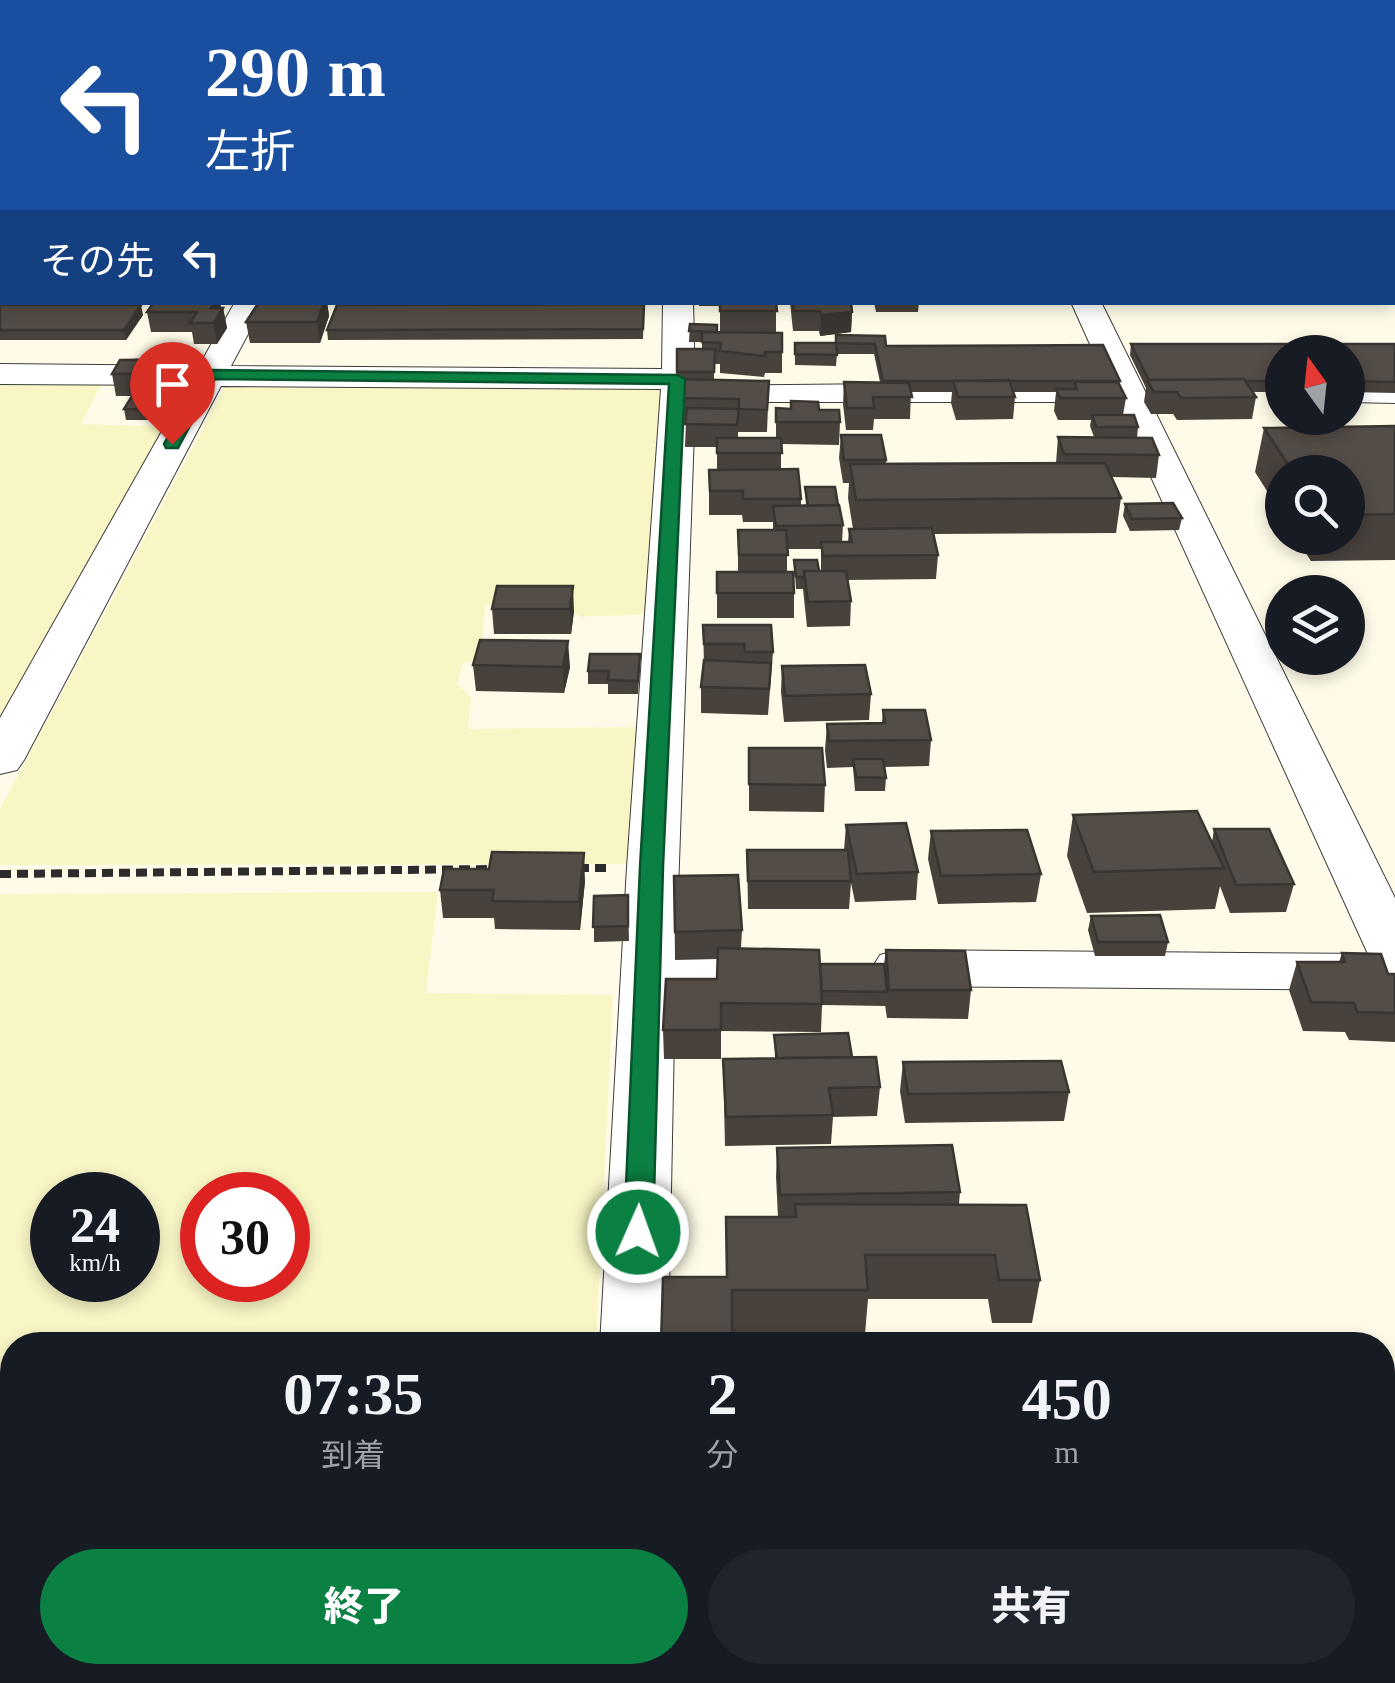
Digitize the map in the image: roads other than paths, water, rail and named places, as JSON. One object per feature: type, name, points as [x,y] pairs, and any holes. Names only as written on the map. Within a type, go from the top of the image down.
[{"type":"street","points":[[0,760],[248,305]]},
{"type":"street","points":[[634,1332],[678,305]]},
{"type":"street","points":[[1088,305],[1147,392],[1395,953]]},
{"type":"street","points":[[0,374],[210,374],[677,387],[1147,392]]},
{"type":"street","points":[[1365,392],[1395,392]]},
{"type":"street","points":[[648,967],[1395,972]]}]
